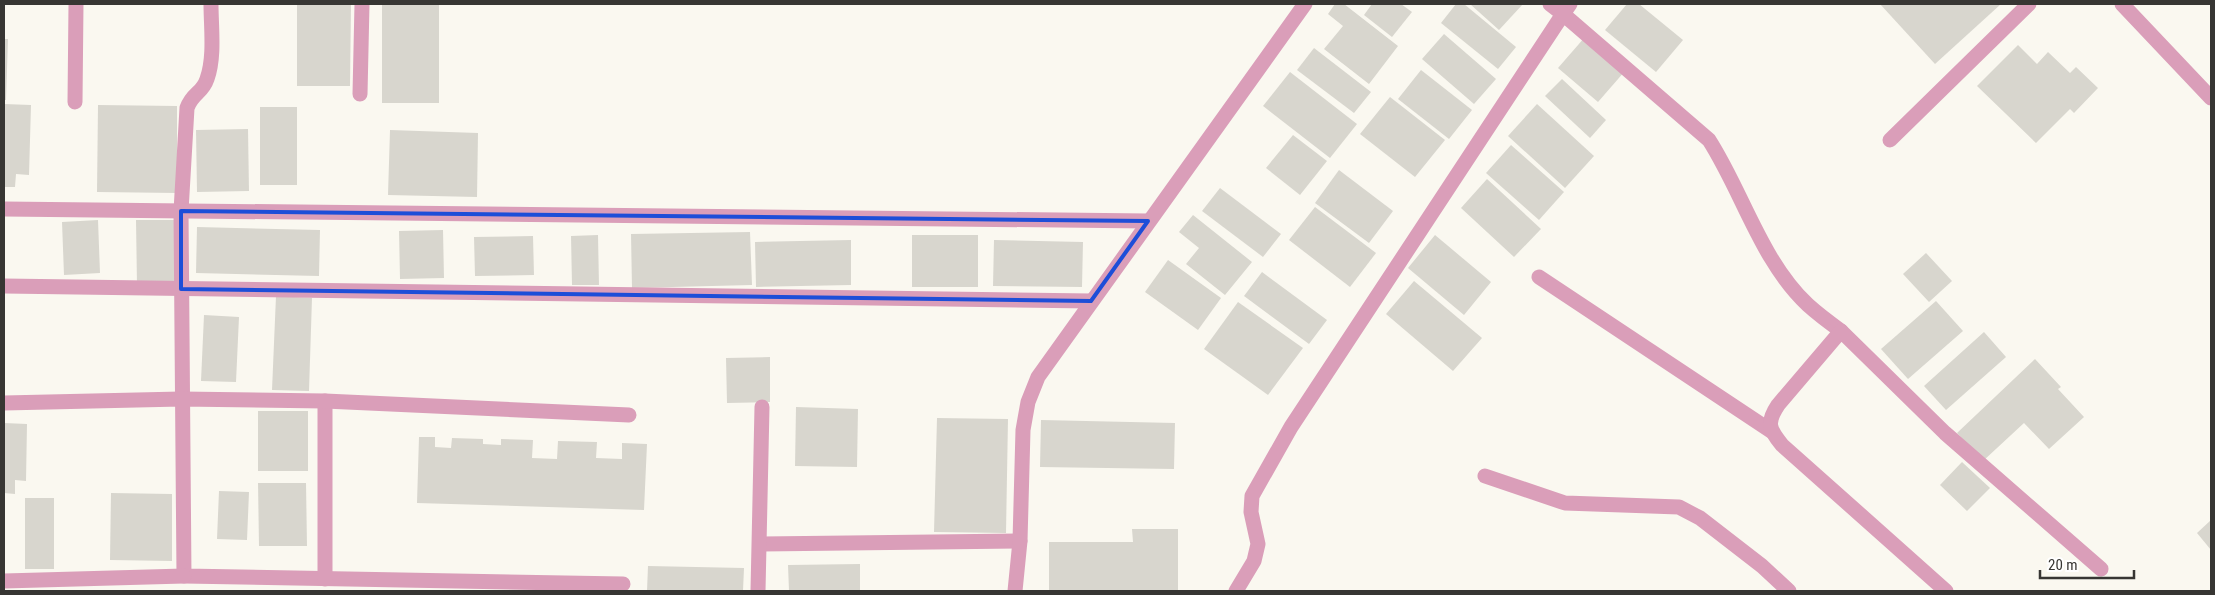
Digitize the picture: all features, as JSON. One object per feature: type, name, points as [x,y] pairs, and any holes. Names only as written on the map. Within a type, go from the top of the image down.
[{"type":"street","points":[[75,102],[76,4]]},
{"type":"street","points":[[184,576],[182,211],[187,108],[191,97],[201,91],[210,67],[211,4]]},
{"type":"street","points":[[360,94],[362,4]]},
{"type":"street","points":[[1015,591],[1020,541],[1023,430],[1028,402],[1038,377],[1305,4]]},
{"type":"street","points":[[1550,4],[1566,9],[1709,140],[1726,167],[1765,246],[1784,276],[1807,304],[1841,331],[1946,433],[2101,569]]},
{"type":"street","points":[[1890,140],[2029,4]]},
{"type":"street","points":[[2122,4],[2211,98]]},
{"type":"street","points":[[1236,591],[1254,561],[1258,544],[1251,512],[1252,496],[1291,427],[1566,9]]},
{"type":"street","points":[[4,209],[1148,221]]},
{"type":"street","points":[[1539,277],[1771,431],[1782,445],[1946,591]]},
{"type":"street","points":[[4,286],[1091,301]]},
{"type":"street","points":[[1771,431],[1770,418],[1778,406],[1841,331]]},
{"type":"street","points":[[4,403],[182,399],[325,401],[629,415]]},
{"type":"street","points":[[325,401],[326,579]]},
{"type":"street","points":[[758,591],[762,406]]},
{"type":"street","points":[[1485,476],[1566,503],[1679,507],[1700,518],[1762,566],[1789,591]]},
{"type":"street","points":[[760,544],[1020,541]]},
{"type":"street","points":[[4,581],[184,576],[623,584]]},
{"type":"highlighted area","points":[[181,211],[1148,221],[1091,301],[181,289]]},
{"type":"building","points":[[297,4],[351,4],[350,86],[297,86]]},
{"type":"building","points":[[382,4],[439,4],[439,103],[382,103]]},
{"type":"building","points":[[1335,4],[1344,4],[1398,46],[1369,84],[1324,49],[1343,26],[1328,14]]},
{"type":"building","points":[[1372,4],[1401,4],[1412,12],[1392,37],[1364,15]]},
{"type":"building","points":[[1456,4],[1464,4],[1516,47],[1498,69],[1441,23]]},
{"type":"building","points":[[1470,4],[1523,4],[1499,30]]},
{"type":"building","points":[[1627,4],[1639,4],[1683,40],[1656,72],[1605,30]]},
{"type":"building","points":[[1880,4],[2001,4],[1935,64]]},
{"type":"building","points":[[1444,34],[1496,79],[1474,104],[1422,59]]},
{"type":"building","points":[[1585,37],[1625,71],[1598,102],[1558,68]]},
{"type":"building","points":[[4,39],[8,39],[6,100],[4,100]]},
{"type":"building","points":[[2018,45],[2037,64],[2048,52],[2070,73],[2076,67],[2098,88],[2074,113],[2070,109],[2036,143],[1977,86]]},
{"type":"building","points":[[1314,48],[1371,92],[1354,113],[1297,70]]},
{"type":"building","points":[[1421,70],[1472,110],[1449,139],[1398,99]]},
{"type":"building","points":[[1290,72],[1357,124],[1330,158],[1263,106]]},
{"type":"building","points":[[1562,79],[1606,120],[1590,138],[1545,96]]},
{"type":"building","points":[[1390,97],[1445,140],[1415,177],[1360,134]]},
{"type":"building","points":[[4,104],[31,105],[29,175],[16,174],[15,187],[4,187]]},
{"type":"building","points":[[1537,104],[1594,156],[1565,188],[1508,136]]},
{"type":"building","points":[[98,105],[177,106],[177,193],[97,192]]},
{"type":"building","points":[[260,107],[297,107],[297,185],[260,185]]},
{"type":"building","points":[[248,129],[249,191],[197,192],[196,130]]},
{"type":"building","points":[[390,130],[478,133],[477,197],[388,195]]},
{"type":"building","points":[[1293,135],[1327,161],[1300,195],[1266,168]]},
{"type":"building","points":[[1511,145],[1564,192],[1539,220],[1486,173]]},
{"type":"building","points":[[1339,170],[1393,211],[1369,243],[1315,203]]},
{"type":"building","points":[[1487,179],[1541,229],[1514,257],[1461,208]]},
{"type":"building","points":[[1220,188],[1281,234],[1263,257],[1202,211]]},
{"type":"building","points":[[1315,207],[1376,253],[1350,287],[1289,240]]},
{"type":"building","points":[[1193,215],[1252,262],[1225,295],[1186,264],[1199,248],[1179,232]]},
{"type":"building","points":[[98,220],[100,273],[64,275],[62,222]]},
{"type":"building","points":[[136,220],[179,220],[179,285],[137,285]]},
{"type":"building","points":[[197,227],[320,230],[319,276],[196,273]]},
{"type":"building","points":[[443,230],[444,278],[400,279],[399,231]]},
{"type":"building","points":[[750,232],[752,285],[632,288],[631,234]]},
{"type":"building","points":[[598,235],[599,285],[572,285],[571,236]]},
{"type":"building","points":[[912,235],[978,235],[978,287],[912,287]]},
{"type":"building","points":[[1435,235],[1491,282],[1464,315],[1408,268]]},
{"type":"building","points":[[533,236],[534,275],[475,276],[474,237]]},
{"type":"building","points":[[851,240],[851,285],[756,287],[755,242]]},
{"type":"building","points":[[994,240],[1083,242],[1082,287],[993,286]]},
{"type":"building","points":[[1926,253],[1952,281],[1929,302],[1903,274]]},
{"type":"building","points":[[1168,260],[1221,298],[1198,330],[1145,292]]},
{"type":"building","points":[[1262,272],[1327,320],[1309,344],[1244,296]]},
{"type":"building","points":[[1414,281],[1482,338],[1453,371],[1386,314]]},
{"type":"building","points":[[276,296],[312,298],[309,391],[272,390]]},
{"type":"building","points":[[1936,301],[1963,331],[1908,379],[1881,349]]},
{"type":"building","points":[[1238,302],[1303,348],[1268,395],[1204,349]]},
{"type":"building","points":[[204,315],[239,317],[236,382],[201,381]]},
{"type":"building","points":[[1984,332],[2006,357],[1946,410],[1924,386]]},
{"type":"building","points":[[770,357],[770,402],[727,403],[726,358]]},
{"type":"building","points":[[2035,359],[2061,387],[2058,389],[2084,417],[2049,449],[2024,423],[1983,461],[1957,433]]},
{"type":"building","points":[[796,407],[858,409],[857,467],[795,466]]},
{"type":"building","points":[[258,411],[308,411],[308,471],[258,471]]},
{"type":"building","points":[[937,418],[1008,419],[1006,533],[934,532]]},
{"type":"building","points":[[1041,420],[1175,423],[1174,469],[1040,467]]},
{"type":"building","points":[[4,423],[27,424],[26,481],[15,480],[15,494],[4,493]]},
{"type":"building","points":[[419,437],[435,437],[435,447],[451,448],[452,438],[483,439],[483,444],[501,445],[501,439],[533,440],[532,458],[557,459],[558,441],[597,442],[596,458],[622,459],[622,443],[647,444],[644,510],[417,503]]},
{"type":"building","points":[[1962,462],[1990,488],[1967,511],[1940,485]]},
{"type":"building","points":[[258,483],[306,483],[307,546],[259,546]]},
{"type":"building","points":[[219,491],[249,492],[247,540],[217,539]]},
{"type":"building","points":[[111,493],[172,494],[172,561],[110,560]]},
{"type":"building","points":[[25,498],[54,498],[54,569],[25,569]]},
{"type":"building","points":[[2211,520],[2211,550],[2197,533]]},
{"type":"building","points":[[1132,529],[1178,529],[1178,591],[1049,591],[1049,542],[1133,542]]},
{"type":"building","points":[[860,564],[860,591],[789,591],[788,565]]},
{"type":"building","points":[[648,566],[744,568],[743,591],[647,591]]}]
